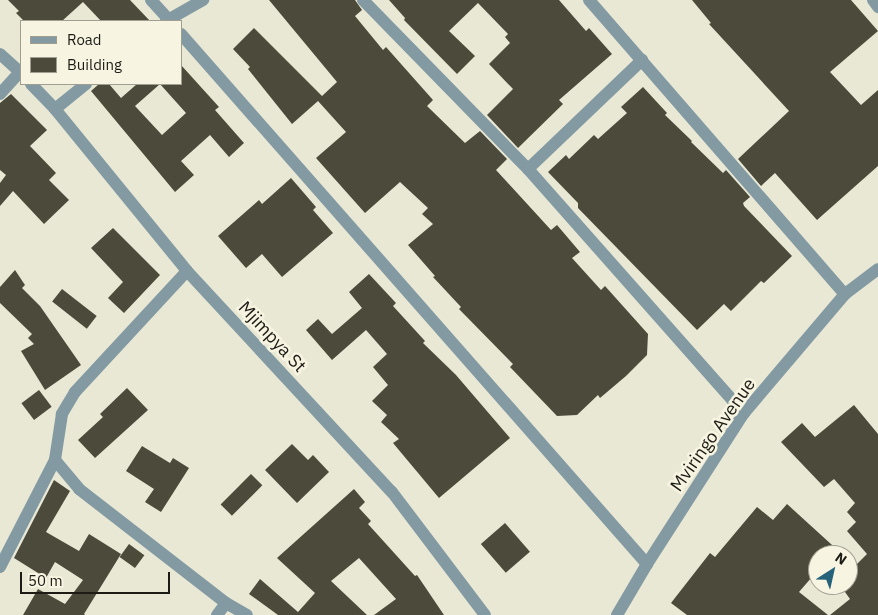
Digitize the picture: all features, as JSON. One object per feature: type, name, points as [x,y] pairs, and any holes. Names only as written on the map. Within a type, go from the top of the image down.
[{"type":"street","points":[[151,0],[167,20]]},
{"type":"street","points":[[170,20],[203,0]]},
{"type":"street","points":[[363,0],[528,170],[744,413]]},
{"type":"street","points":[[589,0],[844,294]]},
{"type":"street","points":[[873,0],[878,7]]},
{"type":"street","points":[[182,35],[646,564]]},
{"type":"street","points":[[0,54],[20,72]]},
{"type":"street","points":[[528,170],[642,60]]},
{"type":"street","points":[[0,94],[20,74]]},
{"type":"street","name":"Mjimpya St","points":[[32,85],[55,109],[188,271],[392,492],[485,615]]},
{"type":"street","points":[[55,109],[85,85]]},
{"type":"street","name":"Mviringo Avenue","points":[[618,614],[646,564],[744,413],[844,294],[878,269]]},
{"type":"street","points":[[0,567],[55,460],[62,414],[75,392],[188,271]]},
{"type":"street","points":[[55,460],[79,489],[226,603],[247,615]]},
{"type":"street","points":[[217,615],[226,603]]},
{"type":"building","points":[[8,0],[130,0],[149,20],[100,20],[83,2],[63,20],[23,20],[16,13],[19,11]]},
{"type":"building","points":[[269,0],[355,0],[362,10],[355,16],[383,50],[386,47],[433,100],[427,106],[465,143],[480,131],[507,159],[496,170],[551,230],[557,225],[580,252],[572,258],[601,290],[605,286],[648,334],[647,355],[626,376],[600,398],[598,395],[577,415],[557,416],[510,367],[513,364],[459,309],[461,307],[433,277],[435,276],[408,245],[433,224],[422,214],[428,208],[400,182],[365,213],[316,158],[346,132],[318,101],[292,124],[248,69],[250,67],[233,49],[254,28],[322,96],[337,82]]},
{"type":"building","points":[[389,0],[559,0],[586,31],[589,28],[612,54],[559,100],[563,104],[518,148],[487,115],[513,89],[489,64],[510,43],[505,37],[508,34],[478,3],[449,31],[475,56],[457,74],[404,20],[405,18]]},
{"type":"building","points":[[692,0],[851,0],[878,31],[830,72],[861,105],[878,90],[878,166],[817,220],[775,173],[761,186],[738,159],[789,111],[709,24],[711,23]]},
{"type":"building","points":[[182,66],[219,107],[215,110],[244,143],[229,157],[210,135],[181,161],[194,175],[175,192],[91,91],[98,85],[110,85],[121,98],[136,85],[159,85],[135,106],[162,135],[186,113],[161,85],[182,85]]},
{"type":"building","points":[[643,87],[667,113],[665,115],[691,142],[723,173],[726,170],[750,197],[743,203],[744,206],[792,256],[764,283],[761,281],[731,311],[724,304],[697,330],[578,208],[578,203],[548,172],[566,155],[569,159],[594,135],[598,139],[627,113],[621,107]]},
{"type":"building","points":[[11,94],[47,130],[30,146],[56,173],[49,180],[69,200],[44,224],[13,191],[0,206],[0,183],[6,175],[0,170],[0,103]]},
{"type":"building","points":[[291,178],[316,207],[313,210],[333,233],[282,277],[262,254],[246,268],[218,236],[259,200],[262,204]]},
{"type":"building","points":[[113,228],[160,275],[124,313],[108,298],[123,282],[91,248]]},
{"type":"building","points":[[15,270],[25,285],[22,288],[40,306],[81,365],[45,390],[21,351],[34,344],[28,338],[32,334],[0,303],[0,287]]},
{"type":"building","points":[[369,274],[396,303],[393,306],[425,341],[423,343],[456,375],[510,438],[439,498],[393,443],[399,439],[381,422],[387,415],[372,401],[388,385],[373,367],[387,354],[366,330],[332,360],[306,330],[318,319],[332,334],[362,308],[349,292]]},
{"type":"building","points":[[62,289],[97,316],[87,329],[52,302]]},
{"type":"building","points":[[127,388],[148,410],[95,458],[78,440],[103,417],[100,414]]},
{"type":"building","points":[[39,390],[52,407],[34,420],[21,403]]},
{"type":"building","points":[[854,405],[878,434],[878,615],[830,615],[850,599],[847,595],[858,595],[858,563],[867,554],[847,531],[856,522],[847,512],[855,503],[834,479],[824,487],[781,442],[802,423],[815,437]]},
{"type":"building","points":[[292,444],[308,460],[313,455],[329,472],[297,503],[265,470]]},
{"type":"building","points":[[142,446],[170,463],[173,458],[189,468],[161,512],[145,502],[154,489],[126,471]]},
{"type":"building","points":[[251,474],[262,485],[232,516],[221,504]]},
{"type":"building","points":[[54,480],[70,491],[46,532],[79,551],[89,534],[121,554],[85,615],[23,615],[38,589],[65,604],[83,580],[55,562],[46,578],[14,558]]},
{"type":"building","points":[[354,489],[365,502],[359,508],[371,521],[368,524],[415,576],[417,575],[444,615],[374,615],[396,599],[359,558],[331,581],[367,615],[278,615],[249,594],[260,579],[298,612],[315,593],[277,558]]},
{"type":"building","points":[[787,504],[832,545],[808,545],[808,582],[799,592],[828,615],[687,615],[671,603],[710,553],[715,557],[757,507],[773,520]]},
{"type":"building","points":[[505,523],[530,552],[506,573],[481,544]]},
{"type":"building","points":[[129,544],[144,555],[135,568],[120,557]]}]
